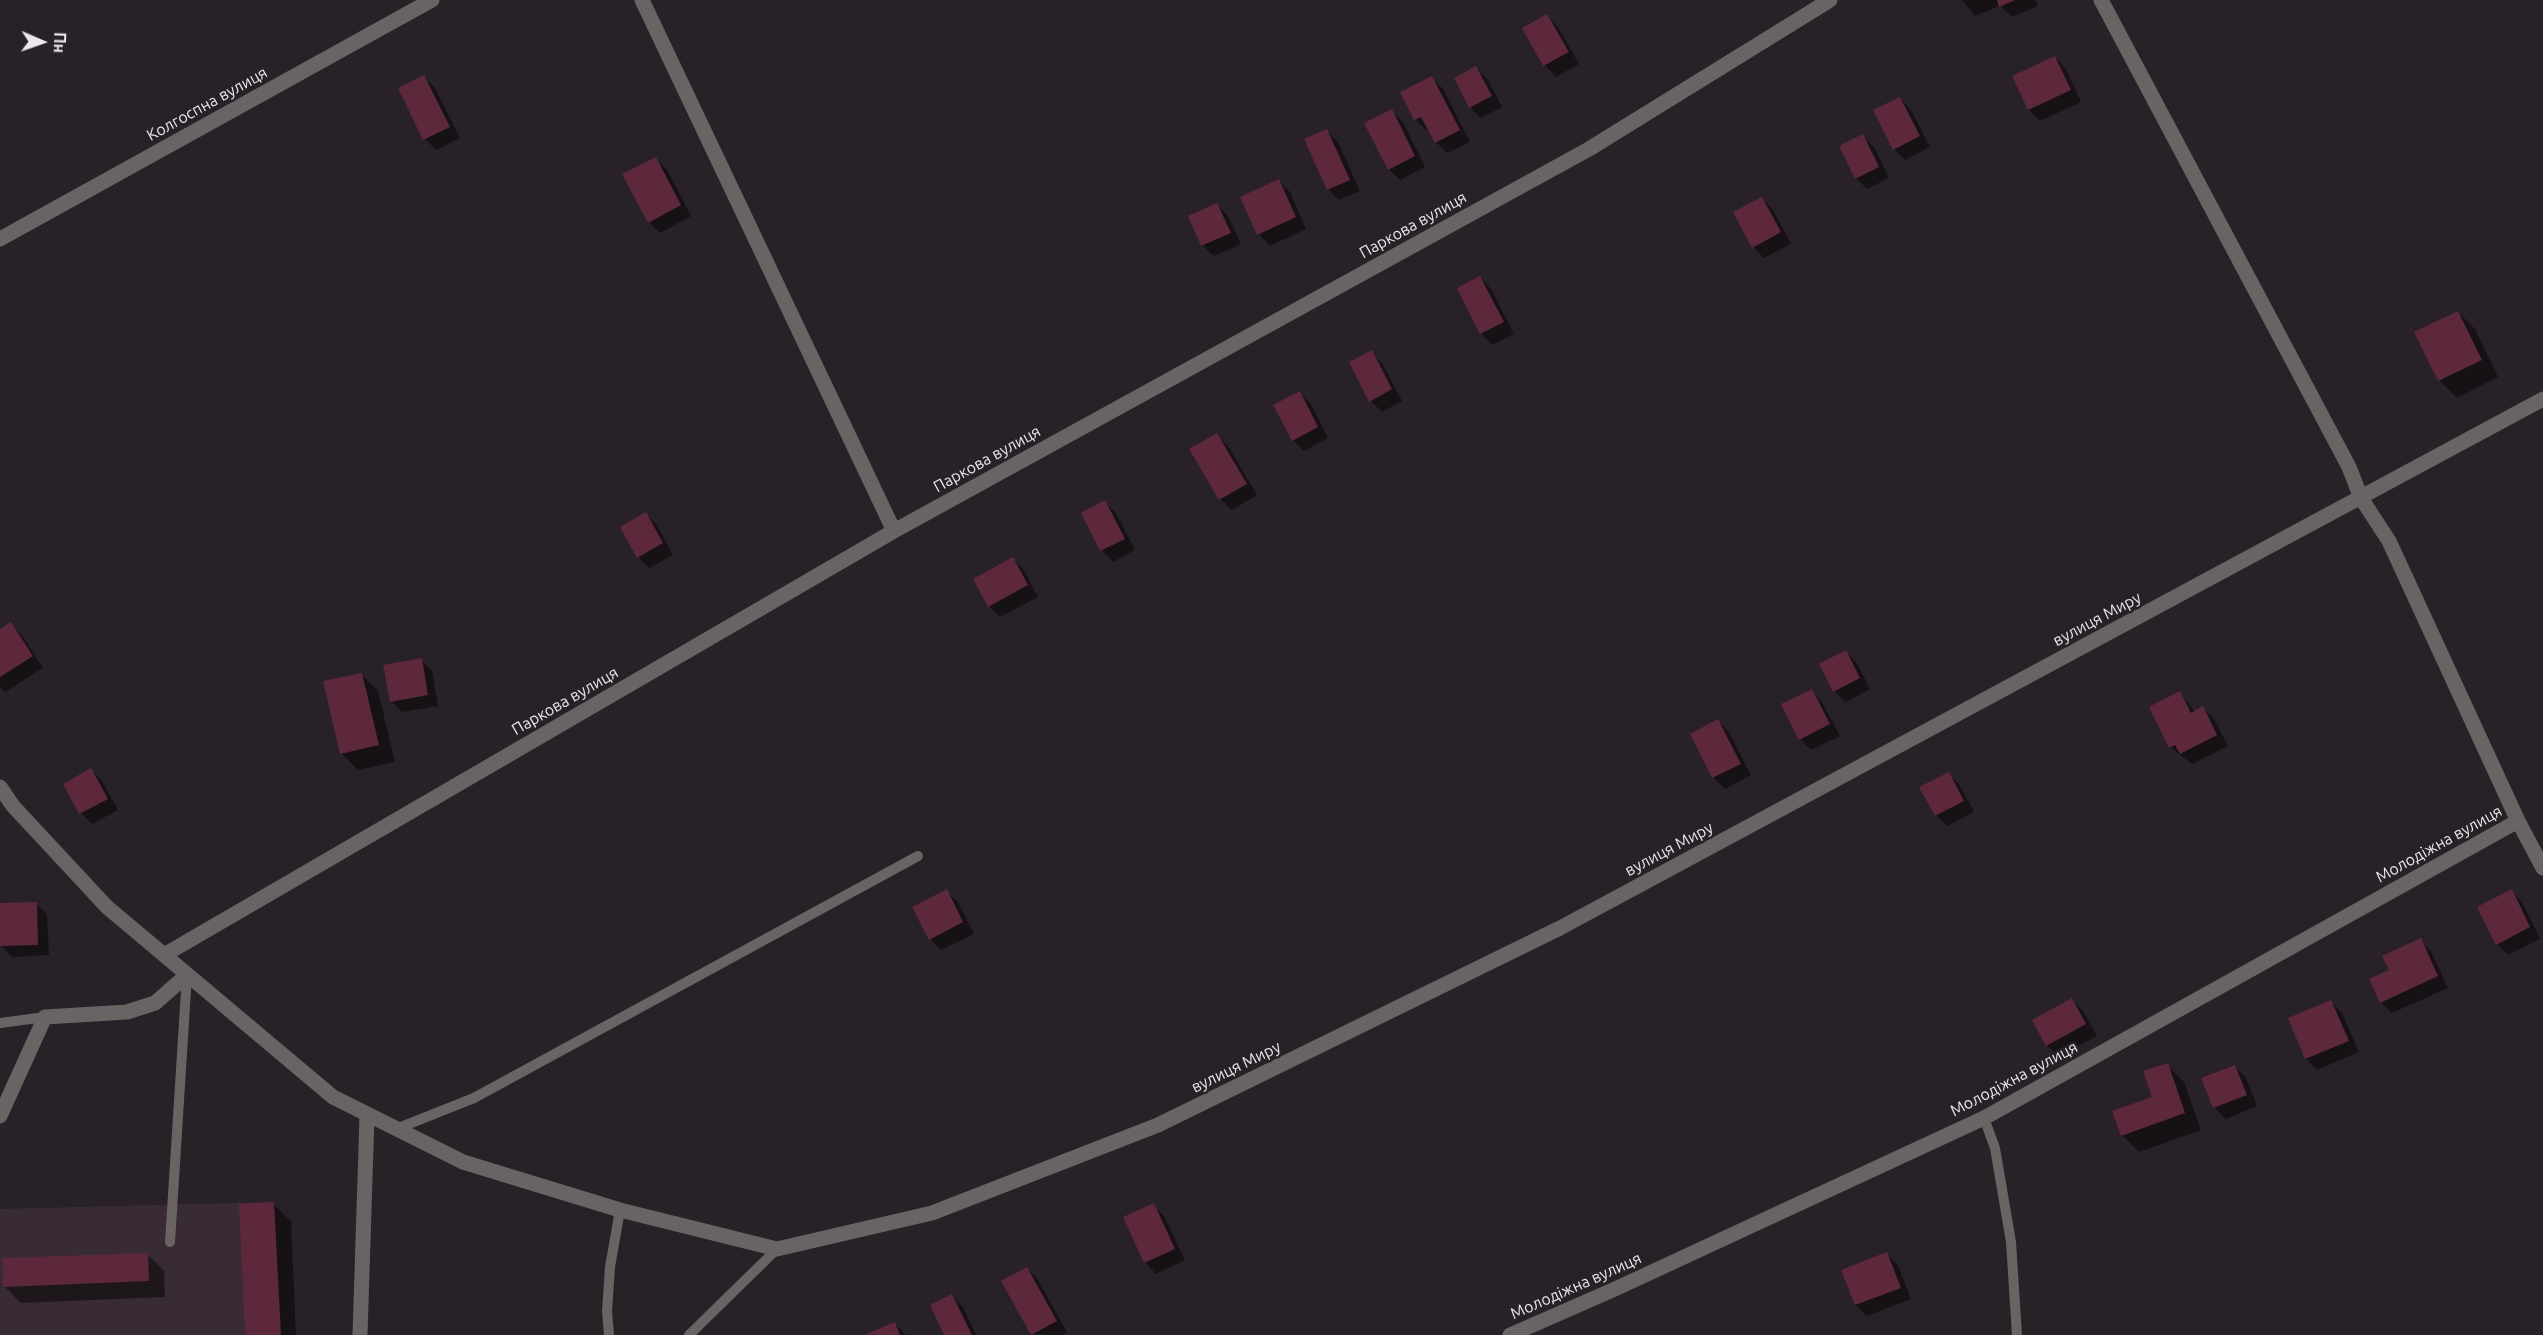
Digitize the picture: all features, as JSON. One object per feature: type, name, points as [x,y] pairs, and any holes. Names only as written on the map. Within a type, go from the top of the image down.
[{"type":"street","name":"Колгоспна вулиця","points":[[0,239],[432,0]]},
{"type":"street","points":[[642,0],[894,531]]},
{"type":"street","name":"Паркова вулиця","points":[[164,955],[894,531],[1589,149],[1830,0]]},
{"type":"street","points":[[2102,0],[2349,467],[2361,498],[2389,541],[2518,821],[2543,868]]},
{"type":"street","name":"вулиця Миру","points":[[777,1249],[932,1213],[1158,1125],[1560,928],[2543,399]]},
{"type":"street","points":[[0,787],[14,806],[107,908],[333,1097],[463,1162],[620,1210],[777,1249]]},
{"type":"street","name":"Молодіжна вулиця","points":[[1510,1335],[1616,1289],[1984,1118],[2518,821]]},
{"type":"street","points":[[0,1116],[45,1017],[127,1012],[155,1003],[187,975]]},
{"type":"street","points":[[360,1335],[367,1116]]},
{"type":"lane","points":[[396,1129],[474,1098],[918,856]]},
{"type":"lane","points":[[170,1242],[187,975]]},
{"type":"lane","points":[[0,1023],[45,1017]]},
{"type":"lane","points":[[1984,1118],[1995,1148],[2011,1242],[2017,1335]]},
{"type":"lane","points":[[609,1335],[607,1311],[610,1267],[620,1210]]},
{"type":"lane","points":[[689,1335],[777,1249]]},
{"type":"shaded area","points":[[274,1202],[281,1335],[0,1335],[0,1209]]},
{"type":"building","points":[[1997,0],[2015,0],[1999,7]]},
{"type":"building","points":[[1547,14],[1569,52],[1543,66],[1522,28]]},
{"type":"building","points":[[2055,56],[2071,90],[2028,110],[2012,76]]},
{"type":"building","points":[[1476,66],[1492,96],[1469,108],[1454,78]]},
{"type":"building","points":[[424,75],[450,127],[423,140],[398,88]]},
{"type":"building","points":[[1432,76],[1460,130],[1435,143],[1421,117],[1414,120],[1400,92]]},
{"type":"building","points":[[1900,97],[1920,136],[1893,150],[1873,110]]},
{"type":"building","points":[[1392,109],[1415,156],[1388,170],[1364,123]]},
{"type":"building","points":[[1327,129],[1350,180],[1327,190],[1304,139]]},
{"type":"building","points":[[1863,134],[1879,167],[1855,179],[1839,146]]},
{"type":"building","points":[[656,157],[681,205],[648,223],[622,174]]},
{"type":"building","points":[[1279,179],[1296,217],[1257,235],[1240,197]]},
{"type":"building","points":[[1762,197],[1781,232],[1752,248],[1733,212]]},
{"type":"building","points":[[1217,203],[1231,233],[1201,246],[1188,216]]},
{"type":"building","points":[[1480,276],[1504,322],[1480,334],[1457,288]]},
{"type":"building","points":[[2458,311],[2482,360],[2438,381],[2414,332]]},
{"type":"building","points":[[1372,350],[1392,389],[1369,402],[1349,362]]},
{"type":"building","points":[[1300,391],[1318,427],[1292,441],[1273,405]]},
{"type":"building","points":[[1217,433],[1247,484],[1219,500],[1189,449]]},
{"type":"building","points":[[1105,500],[1125,539],[1100,551],[1081,513]]},
{"type":"building","points":[[646,512],[663,543],[637,558],[620,527]]},
{"type":"building","points":[[1013,557],[1028,585],[988,607],[973,579]]},
{"type":"building","points":[[11,622],[33,656],[0,677],[0,629]]},
{"type":"building","points":[[1846,650],[1860,678],[1833,692],[1819,664]]},
{"type":"building","points":[[422,658],[428,695],[390,702],[383,665]]},
{"type":"building","points":[[362,673],[379,745],[340,754],[323,681]]},
{"type":"building","points":[[1812,689],[1830,724],[1799,740],[1781,704]]},
{"type":"building","points":[[2180,691],[2191,713],[2203,706],[2217,735],[2180,754],[2175,745],[2169,748],[2149,707]]},
{"type":"building","points":[[1718,719],[1741,764],[1712,778],[1690,734]]},
{"type":"building","points":[[91,768],[108,799],[79,814],[63,784]]},
{"type":"building","points":[[1949,772],[1964,801],[1935,816],[1919,787]]},
{"type":"building","points":[[947,889],[963,922],[929,940],[912,907]]},
{"type":"building","points":[[2512,889],[2530,927],[2496,945],[2477,907]]},
{"type":"building","points":[[37,902],[38,945],[0,946],[0,903]]},
{"type":"building","points":[[2421,938],[2438,976],[2380,1003],[2369,979],[2389,970],[2382,956]]},
{"type":"building","points":[[2072,998],[2086,1024],[2046,1046],[2032,1020]]},
{"type":"building","points":[[2331,1000],[2349,1041],[2305,1059],[2288,1018]]},
{"type":"building","points":[[2168,1063],[2185,1113],[2121,1136],[2112,1111],[2152,1097],[2143,1071]]},
{"type":"building","points":[[2235,1065],[2247,1095],[2213,1108],[2201,1078]]},
{"type":"building","points":[[274,1202],[281,1335],[245,1335],[239,1204]]},
{"type":"building","points":[[1154,1203],[1175,1249],[1144,1263],[1123,1217]]},
{"type":"building","points":[[1887,1252],[1901,1288],[1855,1305],[1841,1270]]},
{"type":"building","points":[[148,1253],[149,1281],[3,1287],[2,1258]]},
{"type":"building","points":[[1027,1267],[1057,1321],[1031,1335],[1001,1281]]},
{"type":"building","points":[[952,1294],[972,1335],[944,1335],[930,1305]]},
{"type":"building","points":[[895,1322],[900,1335],[864,1335]]}]
